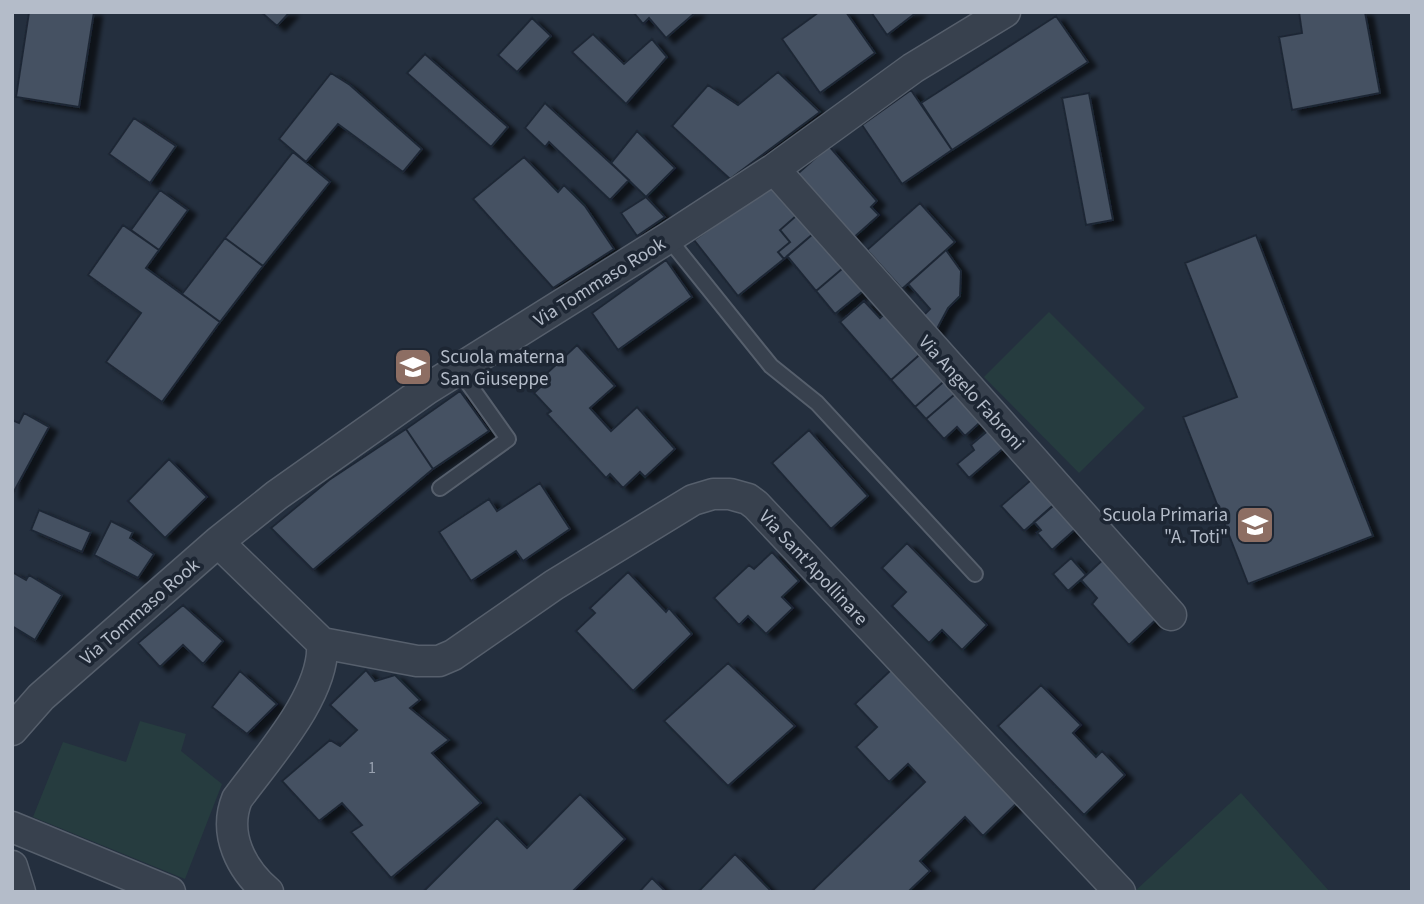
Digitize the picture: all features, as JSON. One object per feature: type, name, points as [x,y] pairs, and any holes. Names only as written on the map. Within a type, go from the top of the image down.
[{"type":"street","name":"Via Tommaso Rook","points":[[12,730],[41,697],[218,542],[287,488],[427,389],[774,169],[913,68],[1005,12]]},
{"type":"street","name":"Via Angelo Fabroni","points":[[774,169],[1171,615]]},
{"type":"street","name":"Via Sant'Apollinare","points":[[321,643],[417,661],[439,661],[453,655],[554,585],[682,505],[713,494],[739,496],[756,505],[1120,892]]},
{"type":"street","points":[[218,542],[321,643],[323,653],[310,698],[237,799],[231,812],[233,840],[239,857],[268,892]]},
{"type":"street","points":[[12,827],[170,892]]},
{"type":"street","points":[[12,866],[20,892]]},
{"type":"lane","points":[[668,238],[771,366],[817,403],[975,573]]},
{"type":"lane","points":[[440,488],[508,439],[459,370]]},
{"type":"green space","points":[[1049,312],[1145,408],[1079,473],[984,377]]},
{"type":"green space","points":[[140,721],[186,734],[181,751],[222,784],[185,879],[33,817],[63,742],[126,762]]},
{"type":"green space","points":[[1241,793],[1330,892],[1134,892]]},
{"type":"building","points":[[29,12],[94,12],[79,107],[16,97]]},
{"type":"building","points":[[261,12],[290,12],[277,26]]},
{"type":"building","points":[[633,12],[696,12],[666,38],[649,18],[643,24]]},
{"type":"building","points":[[819,12],[846,12],[875,53],[820,93],[782,39]]},
{"type":"building","points":[[871,12],[917,12],[887,35]]},
{"type":"building","points":[[1299,12],[1365,12],[1380,93],[1292,110],[1279,37],[1302,33]]},
{"type":"building","points":[[1056,16],[1088,62],[952,150],[921,103]]},
{"type":"building","points":[[532,18],[551,36],[517,72],[498,55]]},
{"type":"building","points":[[593,34],[624,64],[652,39],[667,57],[626,104],[572,52]]},
{"type":"building","points":[[425,54],[508,127],[491,147],[407,73]]},
{"type":"building","points":[[778,72],[820,112],[730,179],[672,126],[708,85],[738,105]]},
{"type":"building","points":[[331,73],[350,85],[422,149],[403,172],[338,124],[306,162],[279,139]]},
{"type":"building","points":[[911,90],[952,150],[902,184],[862,125]]},
{"type":"building","points":[[1089,93],[1113,220],[1086,225],[1062,98]]},
{"type":"building","points":[[545,103],[629,180],[610,200],[549,142],[545,147],[525,128]]},
{"type":"building","points":[[134,118],[176,146],[150,183],[109,154]]},
{"type":"building","points":[[637,131],[675,168],[646,197],[611,163]]},
{"type":"building","points":[[829,146],[877,201],[871,207],[879,215],[851,240],[794,177]]},
{"type":"building","points":[[293,152],[330,182],[263,266],[225,238]]},
{"type":"building","points":[[524,157],[558,192],[564,185],[585,206],[614,249],[553,288],[473,199]]},
{"type":"building","points":[[778,181],[804,209],[780,230],[790,242],[778,252],[784,259],[738,296],[694,240]]},
{"type":"building","points":[[160,190],[188,210],[159,250],[131,230]]},
{"type":"building","points":[[646,197],[665,217],[637,236],[621,213]]},
{"type":"building","points":[[920,203],[955,242],[902,289],[867,250]]},
{"type":"building","points":[[804,209],[820,228],[784,259],[778,252],[790,242],[780,230]]},
{"type":"building","points":[[123,225],[159,250],[146,268],[220,322],[162,402],[106,362],[141,313],[88,275]]},
{"type":"building","points":[[820,228],[849,263],[816,291],[787,256]]},
{"type":"building","points":[[1256,235],[1373,536],[1248,584],[1183,417],[1237,397],[1185,263]]},
{"type":"building","points":[[225,238],[263,266],[220,322],[182,294]]},
{"type":"building","points":[[946,250],[961,271],[960,296],[948,308],[931,340],[916,323],[930,309],[908,284]]},
{"type":"building","points":[[666,260],[692,297],[618,350],[592,313]]},
{"type":"building","points":[[849,263],[868,287],[835,314],[816,291]]},
{"type":"building","points":[[864,301],[880,318],[890,309],[926,349],[891,380],[840,322]]},
{"type":"building","points":[[577,345],[615,386],[590,408],[611,431],[637,407],[675,449],[645,477],[640,472],[623,488],[610,474],[606,478],[547,414],[551,411],[534,393],[548,380],[544,376]]},
{"type":"building","points":[[926,349],[950,376],[915,407],[891,380]]},
{"type":"building","points":[[950,376],[961,389],[926,419],[915,407]]},
{"type":"building","points":[[961,389],[986,417],[965,436],[957,427],[944,439],[926,419]]},
{"type":"building","points":[[460,391],[489,431],[433,469],[406,429]]},
{"type":"building","points":[[24,413],[49,427],[12,495],[12,420],[19,423]]},
{"type":"building","points":[[991,428],[1006,446],[969,478],[957,464],[974,450],[971,445]]},
{"type":"building","points":[[406,429],[433,469],[313,570],[271,528],[329,480]]},
{"type":"building","points":[[809,430],[868,496],[831,529],[772,463]]},
{"type":"building","points":[[169,459],[207,497],[165,538],[128,501]]},
{"type":"building","points":[[1038,474],[1060,500],[1024,531],[1001,506]]},
{"type":"building","points":[[540,483],[570,529],[523,561],[516,551],[471,581],[439,532],[489,499],[497,511]]},
{"type":"building","points":[[1058,501],[1079,526],[1052,550],[1037,533],[1041,530],[1034,522]]},
{"type":"building","points":[[39,510],[91,532],[82,552],[31,530]]},
{"type":"building","points":[[111,521],[133,532],[130,538],[154,554],[138,578],[94,555]]},
{"type":"building","points":[[907,543],[987,625],[962,650],[942,630],[929,643],[892,606],[906,592],[882,568]]},
{"type":"building","points":[[772,552],[799,581],[782,597],[793,608],[766,634],[748,616],[739,625],[714,598],[749,565],[754,569]]},
{"type":"building","points":[[1108,555],[1162,614],[1129,645],[1092,604],[1097,598],[1081,580]]},
{"type":"building","points":[[1071,558],[1086,575],[1068,591],[1053,574]]},
{"type":"building","points":[[12,572],[26,580],[29,575],[62,595],[35,640],[12,626]]},
{"type":"building","points":[[628,572],[666,612],[669,608],[692,634],[633,691],[576,631],[595,613],[590,608]]},
{"type":"building","points":[[183,605],[223,641],[203,664],[183,645],[160,667],[138,643]]},
{"type":"building","points":[[728,663],[795,726],[728,786],[664,721]]},
{"type":"building","points":[[892,669],[1019,801],[983,836],[965,817],[920,861],[930,871],[908,892],[811,892],[925,782],[908,764],[889,782],[856,747],[877,727],[855,704]]},
{"type":"building","points":[[366,670],[375,681],[395,675],[420,700],[410,708],[449,740],[432,753],[481,803],[391,878],[351,832],[362,825],[342,803],[319,821],[282,781],[330,740],[340,746],[357,730],[330,705]]},
{"type":"building","points":[[240,671],[277,704],[247,734],[212,707]]},
{"type":"building","points":[[1041,685],[1081,725],[1073,733],[1096,757],[1102,751],[1125,775],[1084,815],[998,726]]},
{"type":"building","points":[[580,794],[625,839],[572,892],[423,892],[497,818],[527,848]]},
{"type":"building","points":[[735,854],[772,892],[698,892]]},
{"type":"building","points":[[652,878],[666,892],[639,892]]},
{"type":"place","name":"Scuola materna San Giuseppe","points":[[413,367]]},
{"type":"place","name":"Scuola Primaria \"A. Toti\"","points":[[1255,525]]}]
